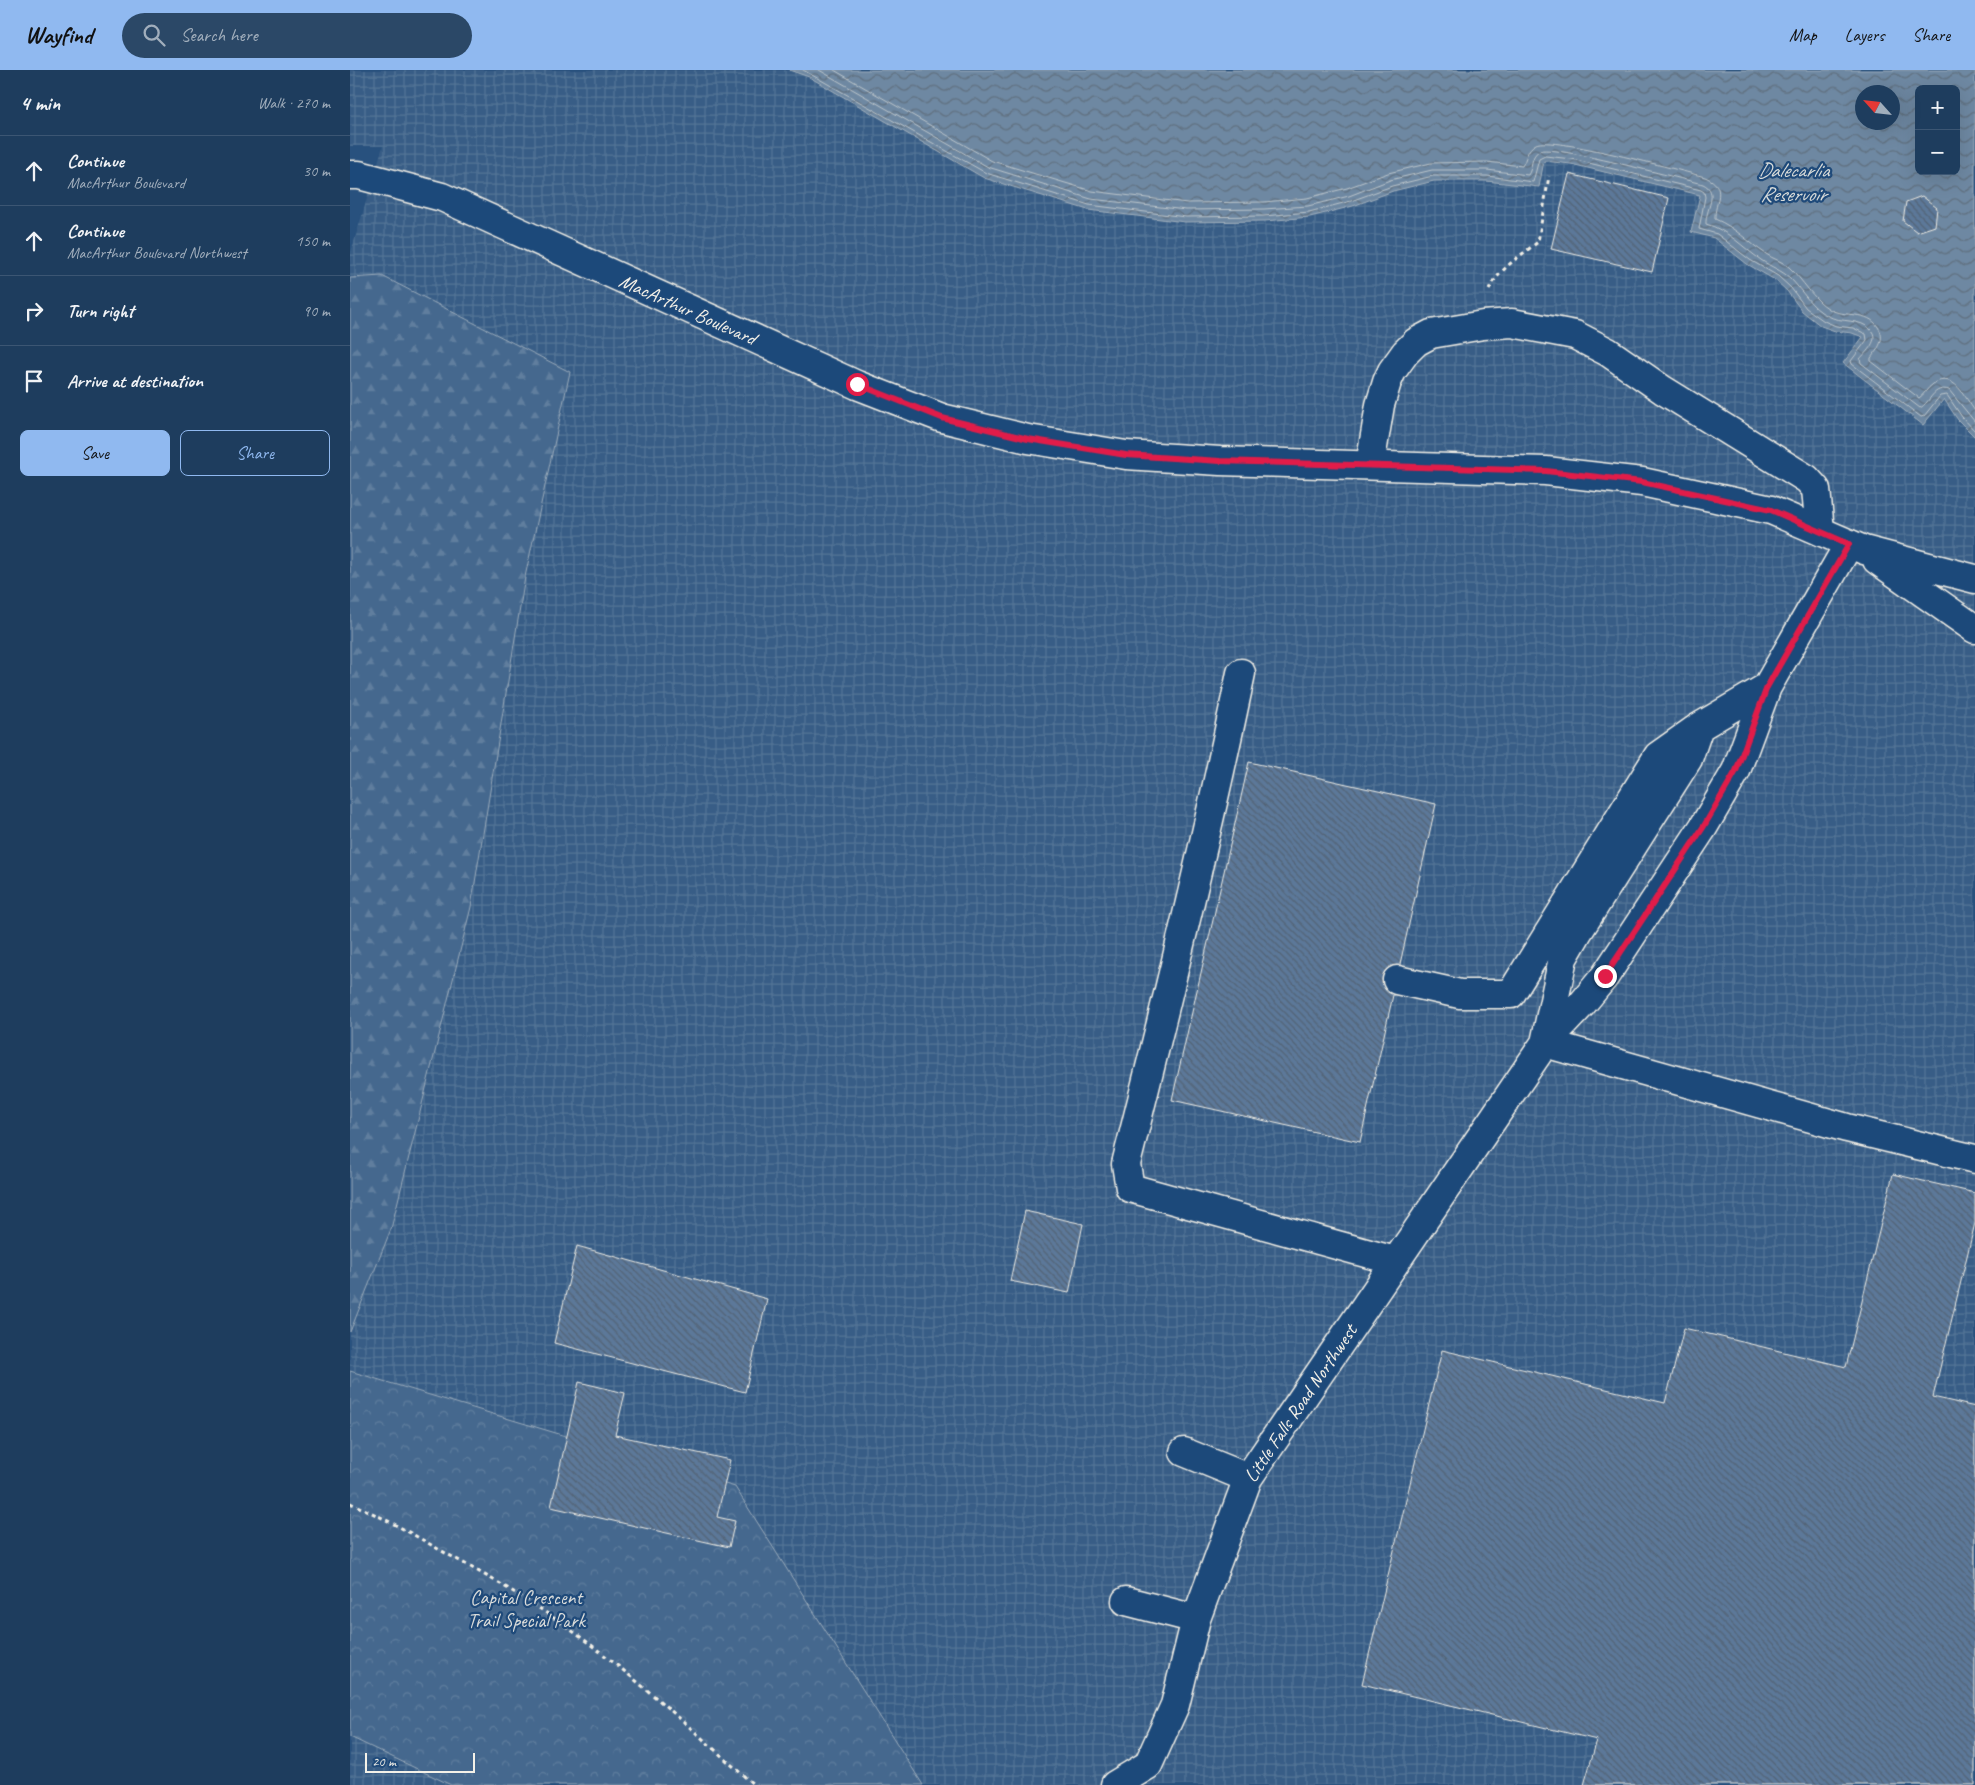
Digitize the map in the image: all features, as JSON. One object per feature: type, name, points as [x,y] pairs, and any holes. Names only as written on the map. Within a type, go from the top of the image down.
[{"type":"main road","name":"MacArthur Boulevard","points":[[350,175],[359,175],[442,197],[857,384],[942,418],[1028,439],[1126,455],[1220,461],[1370,464],[1546,471],[1642,482],[1771,510],[1857,547]]},
{"type":"main road","points":[[1370,464],[1380,405],[1387,382],[1404,352],[1416,342],[1431,334],[1512,322],[1575,336],[1608,352],[1663,390],[1807,479],[1816,489],[1820,531]]},
{"type":"main road","points":[[1857,547],[1975,579]]},
{"type":"main road","points":[[1857,547],[1975,629]]},
{"type":"main road","points":[[1545,1043],[1582,1004],[1605,976],[1704,826],[1736,771],[1767,687],[1857,547]]},
{"type":"main road","points":[[1241,673],[1222,766],[1180,949],[1126,1164],[1130,1188],[1395,1262]]},
{"type":"main road","points":[[1397,980],[1460,994],[1511,994],[1658,756],[1699,727],[1767,687]]},
{"type":"main road","points":[[1545,1043],[1564,958],[1578,932],[1688,759],[1699,727]]},
{"type":"main road","points":[[1545,1043],[1847,1128],[1975,1159]]},
{"type":"main road","name":"Little Falls Road Northwest","points":[[1115,1785],[1148,1765],[1175,1705],[1196,1619],[1248,1478],[1545,1043]]},
{"type":"main road","points":[[1184,1452],[1248,1478]]},
{"type":"main road","points":[[1126,1601],[1196,1619]]},
{"type":"path","points":[[1483,325],[1483,304],[1494,281],[1505,268],[1538,242],[1549,176]]},
{"type":"path","points":[[350,1503],[376,1514],[492,1579],[544,1611],[595,1648],[686,1724],[754,1785]]},
{"type":"shaded area","points":[[350,70],[1975,70],[1975,1785],[923,1785],[735,1487],[350,1371],[350,255],[383,146],[350,146]]},
{"type":"shaded area","points":[[350,1737],[451,1785],[350,1785]]},
{"type":"green space","points":[[382,276],[570,372],[525,577],[471,907],[391,1229],[350,1332],[350,278]]},
{"type":"green space","name":"Capital Crescent Trail Special Park","points":[[350,1371],[735,1487],[923,1785],[451,1785],[350,1737]]},
{"type":"water","name":"Dalecarlia Reservoir","points":[[789,70],[1975,70],[1975,437],[1958,420],[1944,399],[1923,425],[1843,363],[1863,337],[1821,326],[1802,311],[1787,291],[1775,280],[1747,264],[1714,238],[1691,232],[1700,195],[1571,164],[1544,161],[1539,187],[1486,181],[1434,181],[1393,191],[1353,206],[1310,217],[1265,221],[1185,222],[1088,210],[984,178],[809,77]]},
{"type":"building","points":[[1569,174],[1669,198],[1652,272],[1551,249]]},
{"type":"building","points":[[1922,196],[1937,208],[1935,226],[1917,232],[1903,221],[1906,202]]},
{"type":"building","points":[[1249,762],[1436,804],[1360,1142],[1172,1100]]},
{"type":"building","points":[[1893,1174],[1975,1193],[1975,1223],[1933,1397],[1975,1407],[1975,1785],[1584,1785],[1597,1740],[1362,1684],[1442,1350],[1665,1403],[1684,1328],[1846,1367]]},
{"type":"building","points":[[1025,1211],[1083,1224],[1069,1293],[1010,1281]]},
{"type":"building","points":[[577,1246],[767,1299],[745,1392],[554,1343]]},
{"type":"building","points":[[579,1382],[625,1393],[615,1435],[730,1460],[717,1517],[735,1521],[729,1547],[551,1507]]},
{"type":"route","points":[[857,384],[942,418],[1028,439],[1126,455],[1220,461],[1370,464],[1546,471],[1642,482],[1771,510],[1849,544],[1767,687],[1736,771],[1704,826],[1667,879],[1605,976]]}]
